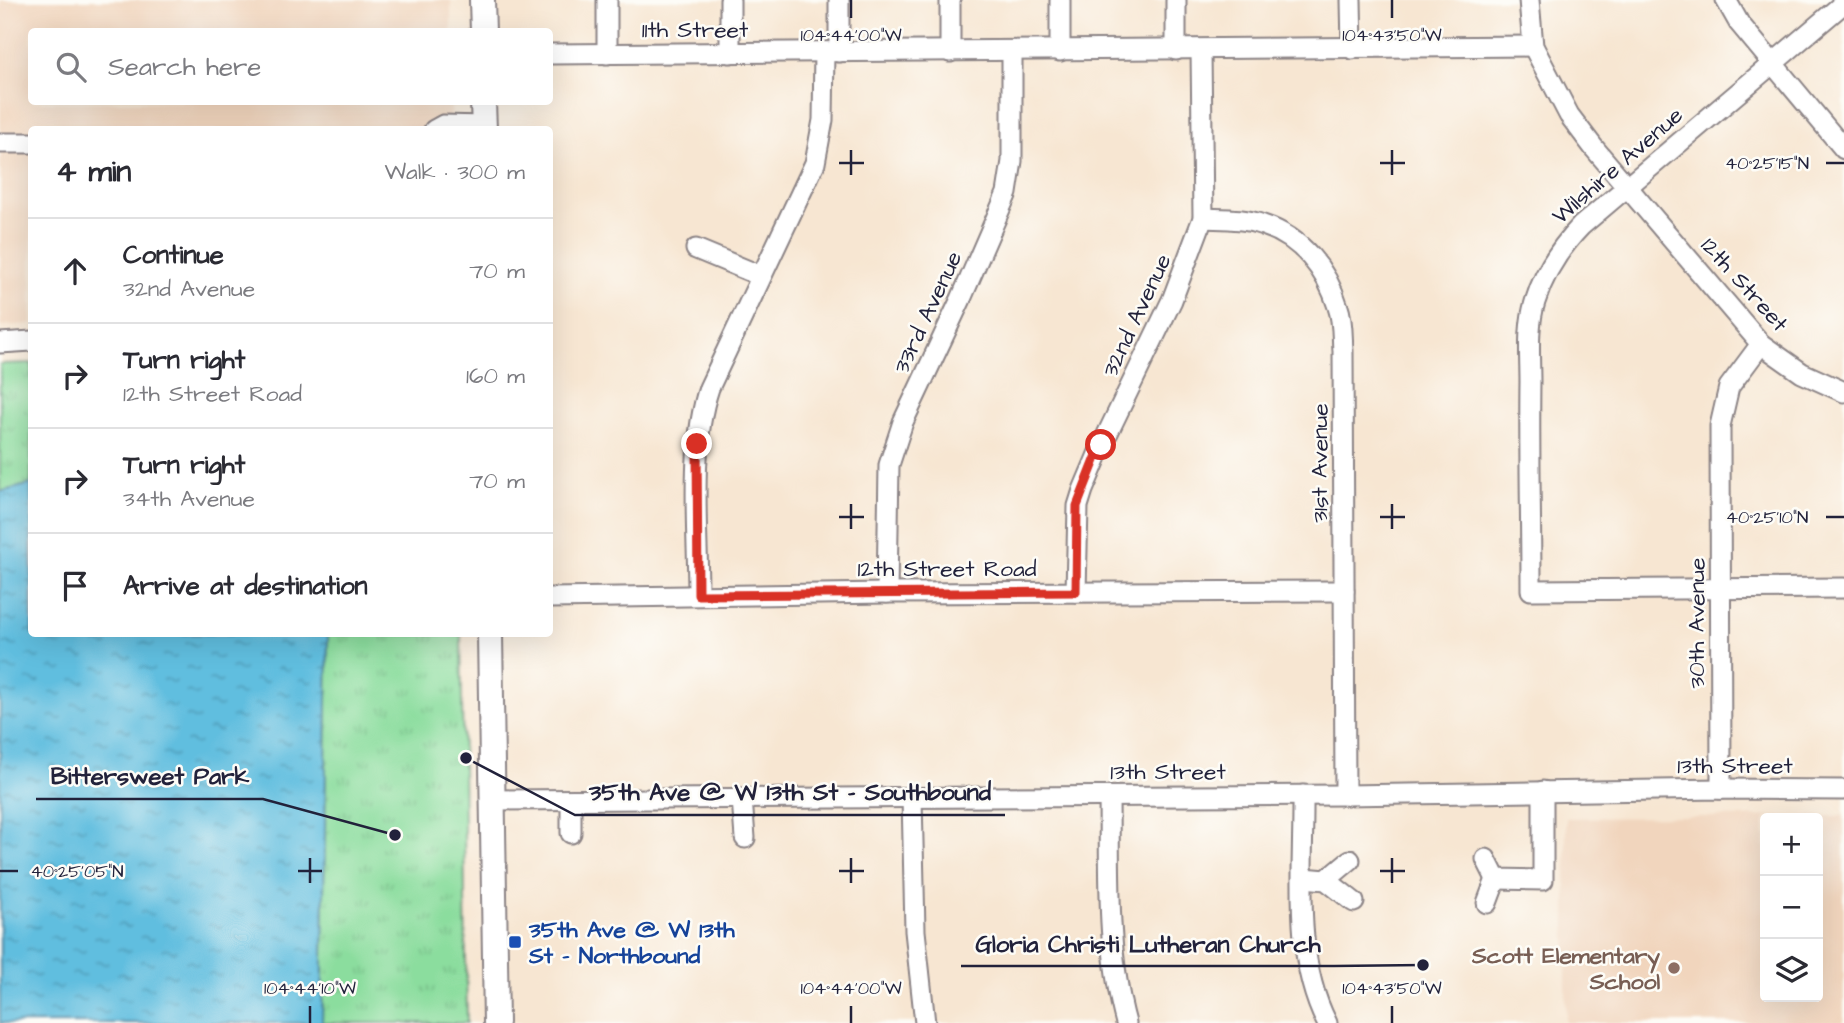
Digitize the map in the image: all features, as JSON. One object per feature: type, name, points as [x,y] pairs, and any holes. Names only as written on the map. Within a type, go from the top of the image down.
[{"type":"main road","points":[[482,0],[482,28]]},
{"type":"main road","points":[[483,105],[484,126]]},
{"type":"main road","points":[[490,637],[496,1023]]},
{"type":"street","points":[[607,0],[607,54]]},
{"type":"street","points":[[730,0],[730,53]]},
{"type":"street","points":[[698,595],[697,444],[703,406],[815,163],[839,0]]},
{"type":"street","points":[[950,0],[950,52]]},
{"type":"street","points":[[1060,0],[1060,51]]},
{"type":"street","points":[[1176,0],[1176,50]]},
{"type":"street","points":[[1351,0],[1352,49]]},
{"type":"street","points":[[1201,51],[1533,46],[1529,0]]},
{"type":"street","points":[[1727,0],[1739,23],[1844,149]]},
{"type":"street","name":"Wilshire Avenue","points":[[1720,588],[1531,590],[1530,341],[1534,305],[1547,271],[1560,248],[1581,226],[1844,4]]},
{"type":"street","name":"12th Street","points":[[1533,46],[1569,115],[1594,148],[1761,344],[1802,373],[1844,392]]},
{"type":"street","name":"33rd Avenue","points":[[887,593],[889,465],[903,422],[1007,193],[1012,160],[1012,51]]},
{"type":"street","name":"11th Street","points":[[553,54],[1201,51]]},
{"type":"street","name":"32nd Avenue","points":[[1076,592],[1077,506],[1101,445],[1172,300],[1203,218],[1201,51]]},
{"type":"street","points":[[0,143],[28,143]]},
{"type":"street","name":"31st Avenue","points":[[1203,218],[1262,224],[1292,239],[1323,271],[1339,308],[1343,351],[1345,795]]},
{"type":"street","points":[[696,249],[761,276]]},
{"type":"street","points":[[0,343],[28,341]]},
{"type":"street","name":"30th Avenue","points":[[1721,789],[1720,426],[1729,387],[1761,344]]},
{"type":"street","points":[[1720,588],[1844,588]]},
{"type":"street","name":"12th Street Road","points":[[553,598],[1344,591]]},
{"type":"street","name":"13th Street","points":[[493,800],[1844,790]]},
{"type":"street","points":[[1496,879],[1543,880],[1543,791]]},
{"type":"street","points":[[1303,795],[1304,932],[1308,967],[1318,1005],[1327,1023]]},
{"type":"street","points":[[1108,796],[1110,914],[1114,959],[1126,1023]]},
{"type":"street","points":[[912,797],[915,931],[925,1023]]},
{"type":"street","points":[[743,798],[745,838]]},
{"type":"street","points":[[571,800],[571,833]]},
{"type":"street","points":[[1486,859],[1496,879],[1487,903]]},
{"type":"street","points":[[1326,880],[1350,860]]},
{"type":"street","points":[[1304,878],[1326,880],[1354,902]]},
{"type":"shaded area","points":[[0,0],[451,0],[451,28],[28,28],[28,105],[451,105],[451,126],[28,126],[28,324],[0,326]]},
{"type":"shaded area","points":[[1823,816],[1844,816],[1844,1023],[1566,1023],[1566,818],[1760,817],[1760,1002],[1823,1002]]},
{"type":"green space","points":[[28,363],[28,485],[0,492],[0,364]]},
{"type":"green space","points":[[328,637],[461,637],[467,1023],[322,1023]]},
{"type":"water","points":[[28,485],[28,637],[328,637],[322,1023],[0,1023],[0,492]]},
{"type":"place","name":"35th Ave @ W 13th St - Southbound","points":[[466,758]]},
{"type":"place","name":"Bittersweet Park","points":[[395,835]]},
{"type":"place","name":"35th Ave @ W 13th St - Northbound","points":[[515,942]]},
{"type":"place","name":"Gloria Christi Lutheran Church","points":[[1423,965]]},
{"type":"place","name":"Scott Elementary School","points":[[1674,968]]},
{"type":"route","points":[[697,444],[698,595],[1076,592],[1077,506],[1101,445]]}]
